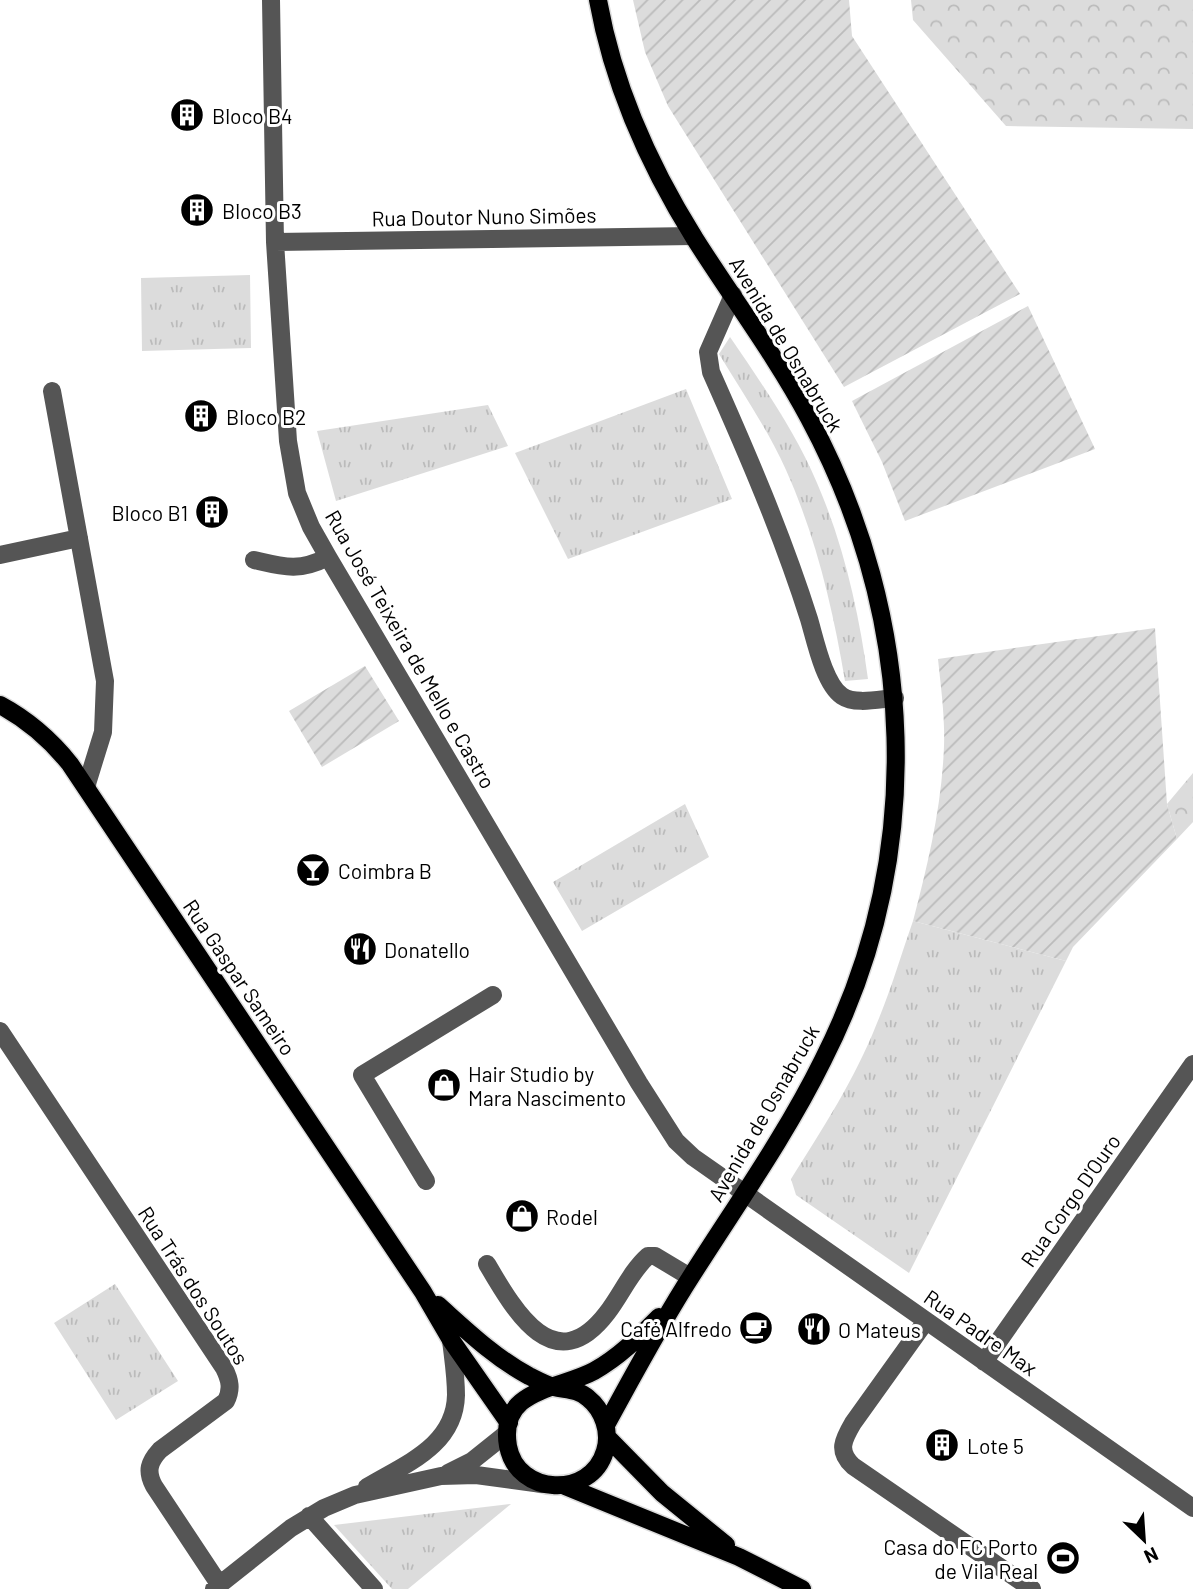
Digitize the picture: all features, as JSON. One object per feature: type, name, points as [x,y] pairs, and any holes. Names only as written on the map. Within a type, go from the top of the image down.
[{"type":"main road","name":"Avenida de Osnabruck","points":[[598,0],[613,61],[631,112],[658,170],[693,236],[808,415],[846,498],[869,559],[878,595],[888,646],[896,746],[893,812],[881,892],[864,962],[839,1028],[744,1194],[690,1277],[606,1431]]},
{"type":"main road","name":"Rua Gaspar Sameiro","points":[[0,705],[27,721],[50,741],[86,787],[423,1292]]},
{"type":"main road","points":[[423,1292],[508,1428]]},
{"type":"main road","points":[[423,1292],[468,1333],[507,1363],[552,1387],[573,1389],[588,1397],[599,1409],[606,1431],[605,1451],[599,1463],[590,1474],[559,1486]]},
{"type":"main road","points":[[675,1303],[616,1356],[592,1372],[534,1392],[523,1400],[514,1411],[508,1428],[508,1448],[514,1463],[538,1483],[559,1486],[739,1557],[802,1589]]},
{"type":"main road","points":[[606,1431],[662,1493],[739,1557]]},
{"type":"street","name":"Rua José Teixeira de Mello e Castro","points":[[271,0],[275,242],[290,459],[300,502],[328,557],[671,1133],[693,1157],[744,1194]]},
{"type":"street","name":"Rua Doutor Nuno Simões","points":[[275,242],[693,236]]},
{"type":"street","points":[[733,295],[708,352],[710,372],[788,555],[832,686],[843,697],[856,700],[894,698]]},
{"type":"street","points":[[52,391],[105,681],[103,732],[86,787]]},
{"type":"street","points":[[0,555],[79,538]]},
{"type":"street","points":[[254,560],[295,568],[310,566],[328,557]]},
{"type":"street","points":[[426,1181],[362,1075],[493,995]]},
{"type":"street","name":"Rua Trás dos Soutos","points":[[0,1031],[230,1381],[226,1401],[160,1450],[152,1458],[149,1468],[154,1486],[216,1587],[309,1516],[355,1494],[441,1476]]},
{"type":"street","name":"Rua Corgo D'Ouro","points":[[984,1362],[1192,1068]]},
{"type":"street","name":"Rua Padre Max","points":[[744,1194],[1193,1508]]},
{"type":"street","points":[[487,1264],[506,1295],[532,1326],[547,1338],[561,1343],[580,1339],[592,1331],[648,1256],[655,1256],[690,1277]]},
{"type":"street","points":[[926,1321],[853,1423],[844,1440],[842,1451],[853,1466],[1032,1589]]},
{"type":"street","points":[[355,1494],[422,1455],[445,1433],[451,1421],[456,1396],[451,1340]]},
{"type":"street","points":[[441,1476],[472,1461],[508,1428]]},
{"type":"street","points":[[441,1476],[476,1475],[559,1486]]},
{"type":"street","points":[[309,1516],[374,1589]]},
{"type":"green space","points":[[633,0],[849,0],[852,36],[1020,294],[844,387],[668,106],[645,52]]},
{"type":"green space","points":[[911,0],[1193,0],[1193,129],[1006,126],[913,20]]},
{"type":"green space","points":[[250,275],[251,348],[142,351],[141,278]]},
{"type":"green space","points":[[1028,306],[1095,449],[905,521],[882,462],[852,401]]},
{"type":"green space","points":[[730,337],[788,426],[827,507],[849,580],[868,679],[845,681],[822,574],[797,495],[771,440],[719,354]]},
{"type":"green space","points":[[686,389],[732,499],[568,559],[515,453]]},
{"type":"green space","points":[[488,405],[508,446],[336,501],[317,431]]},
{"type":"green space","points":[[1155,628],[1167,804],[1177,839],[1073,947],[1066,961],[913,921],[933,834],[943,768],[944,724],[938,659]]},
{"type":"green space","points":[[365,666],[399,721],[322,767],[289,711]]},
{"type":"green space","points":[[1193,773],[1193,822],[1177,839],[1167,804]]},
{"type":"green space","points":[[685,804],[709,857],[582,931],[553,882]]},
{"type":"green space","points":[[913,921],[1066,961],[909,1273],[796,1195],[791,1179],[859,1064],[882,1011]]},
{"type":"green space","points":[[115,1284],[178,1381],[116,1420],[54,1323]]},
{"type":"green space","points":[[511,1504],[408,1589],[392,1589],[334,1525]]},
{"type":"place","name":"Bloco B4","points":[[187,115]]},
{"type":"place","name":"Bloco B3","points":[[197,210]]},
{"type":"place","name":"Bloco B2","points":[[201,416]]},
{"type":"place","name":"Bloco B1","points":[[212,512]]},
{"type":"place","name":"Coimbra B","points":[[313,870]]},
{"type":"place","name":"Donatello","points":[[360,949]]},
{"type":"place","name":"Hair Studio by Mara Nascimento","points":[[444,1085]]},
{"type":"place","name":"Rodel","points":[[522,1216]]},
{"type":"place","name":"Café Alfredo","points":[[756,1328]]},
{"type":"place","name":"O Mateus","points":[[814,1329]]},
{"type":"place","name":"Lote 5","points":[[942,1445]]},
{"type":"place","name":"Casa do FC Porto de Vila Real","points":[[1063,1558]]}]
